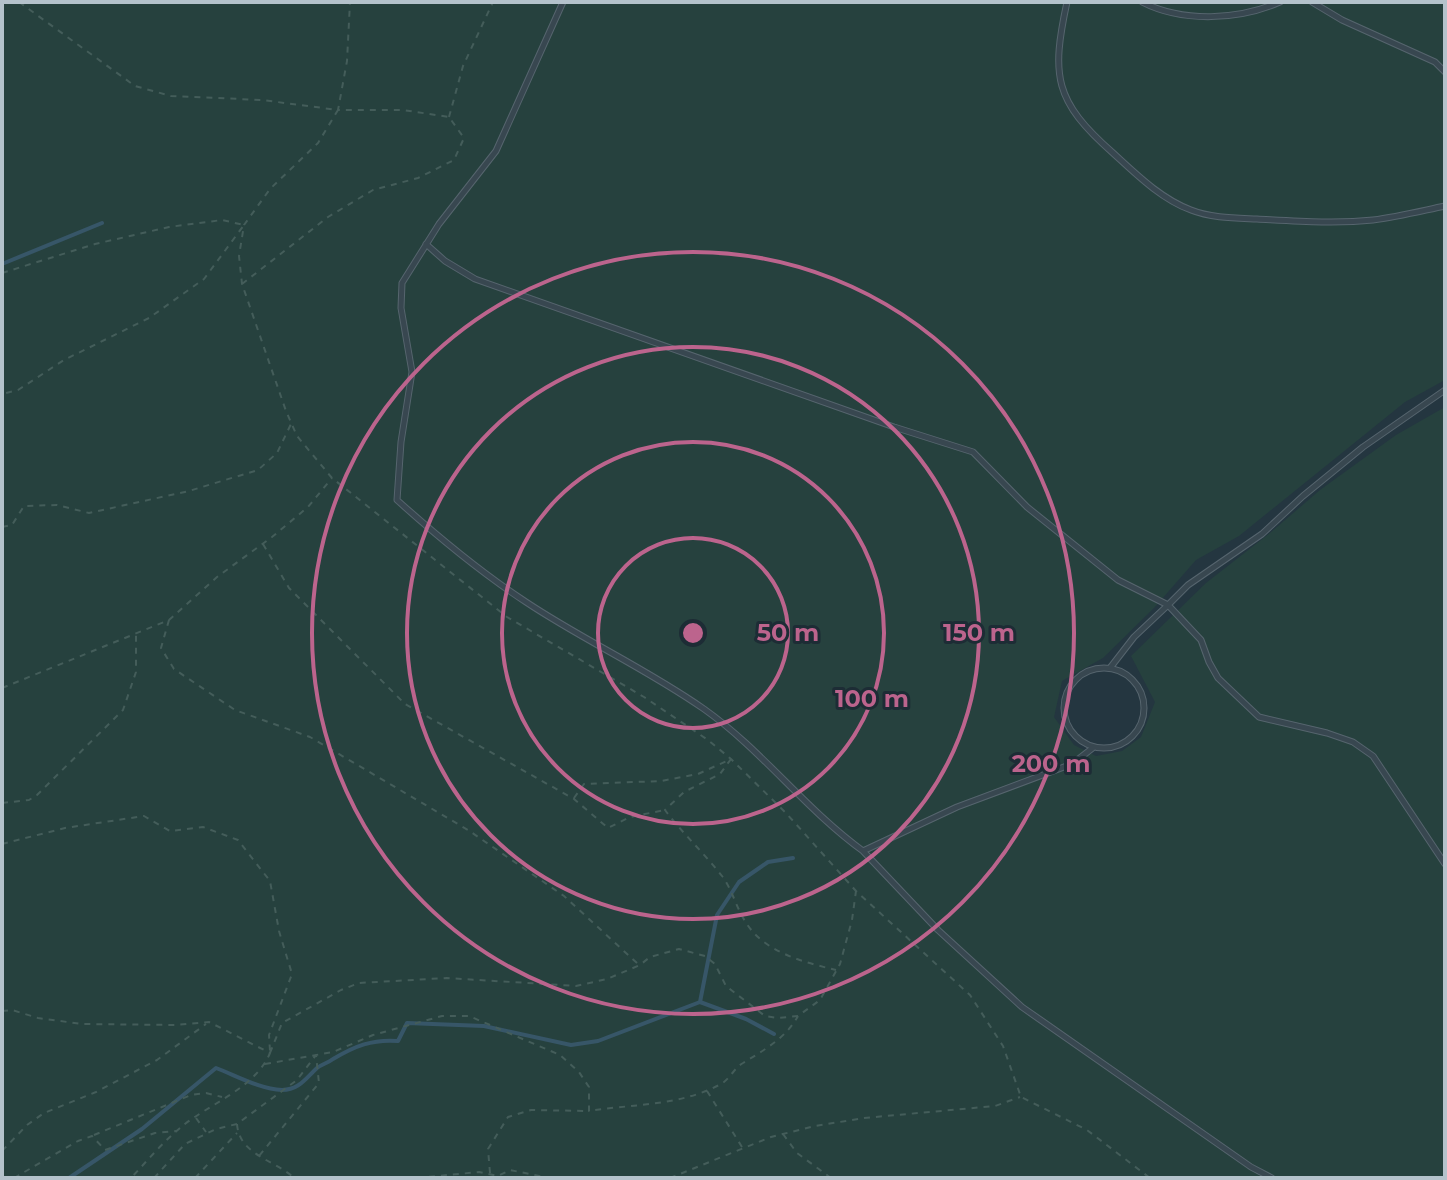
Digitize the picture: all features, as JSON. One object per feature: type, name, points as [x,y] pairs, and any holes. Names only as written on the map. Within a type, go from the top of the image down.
[{"type":"lane","points":[[563,2],[496,151],[426,244],[402,283],[401,308],[412,372],[401,442],[397,500],[429,529],[524,601],[704,709],[774,769],[839,833],[863,851],[938,930],[1022,1007],[1251,1167],[1272,1178]]},
{"type":"lane","points":[[1067,2],[1060,35],[1059,80],[1076,116],[1152,188],[1191,210],[1230,218],[1307,222],[1372,220],[1445,206]]},
{"type":"lane","points":[[1142,2],[1184,14],[1229,17],[1263,10],[1280,2]]},
{"type":"lane","points":[[1312,2],[1342,20],[1435,62],[1445,72]]},
{"type":"lane","points":[[426,244],[445,261],[475,279],[973,452],[1027,507],[1118,580],[1168,605],[1201,640],[1218,678],[1259,717],[1327,733],[1353,742],[1373,756],[1445,864]]},
{"type":"lane","points":[[1110,668],[1134,637],[1188,585],[1262,534],[1363,447],[1445,390]]},
{"type":"lane","points":[[1097,668],[1110,668],[1133,680],[1140,691],[1143,716],[1139,728],[1119,745],[1094,747],[1081,742],[1071,733],[1063,707],[1066,693],[1073,682],[1097,668]]},
{"type":"lane","points":[[863,851],[957,807],[1072,764],[1094,747]]},
{"type":"path","points":[[19,2],[135,86],[171,96],[262,100],[338,110],[403,110],[449,117],[464,138],[454,160],[418,178],[373,190],[328,217],[242,284]]},
{"type":"path","points":[[2,394],[18,390],[64,360],[149,318],[204,279],[270,189],[318,143],[338,110],[347,61],[350,2]]},
{"type":"path","points":[[449,117],[463,66],[493,2]]},
{"type":"path","points":[[2,273],[95,244],[169,227],[222,220],[244,225]]},
{"type":"path","points":[[244,225],[239,256],[242,284],[291,423],[312,456],[332,478],[507,617],[644,697],[731,759],[794,821],[856,891],[970,995],[1003,1046],[1021,1097],[1087,1130],[1150,1178]]},
{"type":"path","points":[[2,527],[12,525],[24,506],[57,505],[89,513],[189,491],[258,470],[277,453],[291,423]]},
{"type":"path","points":[[2,688],[169,620],[217,577],[308,507],[332,478]]},
{"type":"path","points":[[263,544],[289,588],[405,704],[574,799],[608,828],[630,817],[665,810],[684,792],[720,774],[731,759]]},
{"type":"path","points":[[169,620],[161,648],[174,669],[235,710],[310,737],[468,830],[564,896],[640,965]]},
{"type":"path","points":[[2,803],[29,800],[37,795],[123,710],[136,672],[136,634]]},
{"type":"path","points":[[574,799],[584,784],[661,781],[698,774],[731,759]]},
{"type":"path","points":[[665,810],[724,878],[746,923],[769,946],[804,962],[836,971]]},
{"type":"path","points":[[2,844],[65,828],[144,816],[170,831],[203,827],[238,840],[270,881],[279,931],[292,974],[269,1035],[270,1053]]},
{"type":"path","points":[[490,1173],[488,1149],[508,1117],[531,1110],[589,1111],[653,1104],[686,1097],[723,1083],[738,1066],[770,1046],[793,1026],[798,1016],[820,1000],[836,971],[852,920],[856,891]]},
{"type":"path","points":[[131,1178],[177,1131],[265,1064],[282,1023],[359,983],[447,978],[576,986],[607,979],[640,965],[650,957],[679,949],[705,956],[715,964],[726,986],[765,1016],[798,1016]]},
{"type":"path","points":[[2,1011],[12,1010],[38,1018],[82,1024],[176,1025],[209,1022],[270,1053]]},
{"type":"path","points":[[265,1064],[316,1055],[442,1016],[469,1016],[560,1055],[579,1072],[589,1087],[589,1111]]},
{"type":"path","points":[[2,1151],[27,1125],[44,1113],[96,1092],[157,1060],[209,1022]]},
{"type":"path","points":[[154,1178],[185,1144],[237,1124],[297,1080],[316,1055]]},
{"type":"path","points":[[259,1156],[319,1083],[316,1055]]},
{"type":"path","points":[[706,1089],[742,1148]]},
{"type":"path","points":[[14,1178],[78,1141],[191,1095],[206,1093],[224,1097]]},
{"type":"path","points":[[670,1178],[783,1134],[864,1118],[995,1106],[1021,1097]]},
{"type":"path","points":[[195,1117],[207,1133]]},
{"type":"path","points":[[237,1124],[238,1132],[249,1150],[294,1178]]},
{"type":"path","points":[[92,1136],[105,1150],[155,1133],[177,1131]]},
{"type":"path","points":[[195,1178],[238,1132]]},
{"type":"path","points":[[783,1134],[797,1153],[831,1178]]},
{"type":"path","points":[[417,1178],[490,1173],[497,1177],[510,1170],[549,1178]]},
{"type":"green space","points":[[2,2],[1445,2],[1445,380],[1405,402],[1239,536],[1196,560],[1154,608],[1103,658],[1062,681],[1054,717],[1074,745],[1096,756],[1122,751],[1141,737],[1155,702],[1131,656],[1206,583],[1320,490],[1396,435],[1445,407],[1445,1178],[2,1178]]},
{"type":"waterway","points":[[2,264],[102,223]]},
{"type":"waterway","points":[[700,1002],[717,915],[739,882],[768,862],[793,858]]},
{"type":"waterway","points":[[69,1178],[142,1129],[216,1068],[265,1087],[293,1088],[319,1067],[356,1047],[372,1042],[398,1041],[407,1023],[484,1026],[571,1045],[598,1041],[700,1002],[746,1019],[774,1034]]}]
